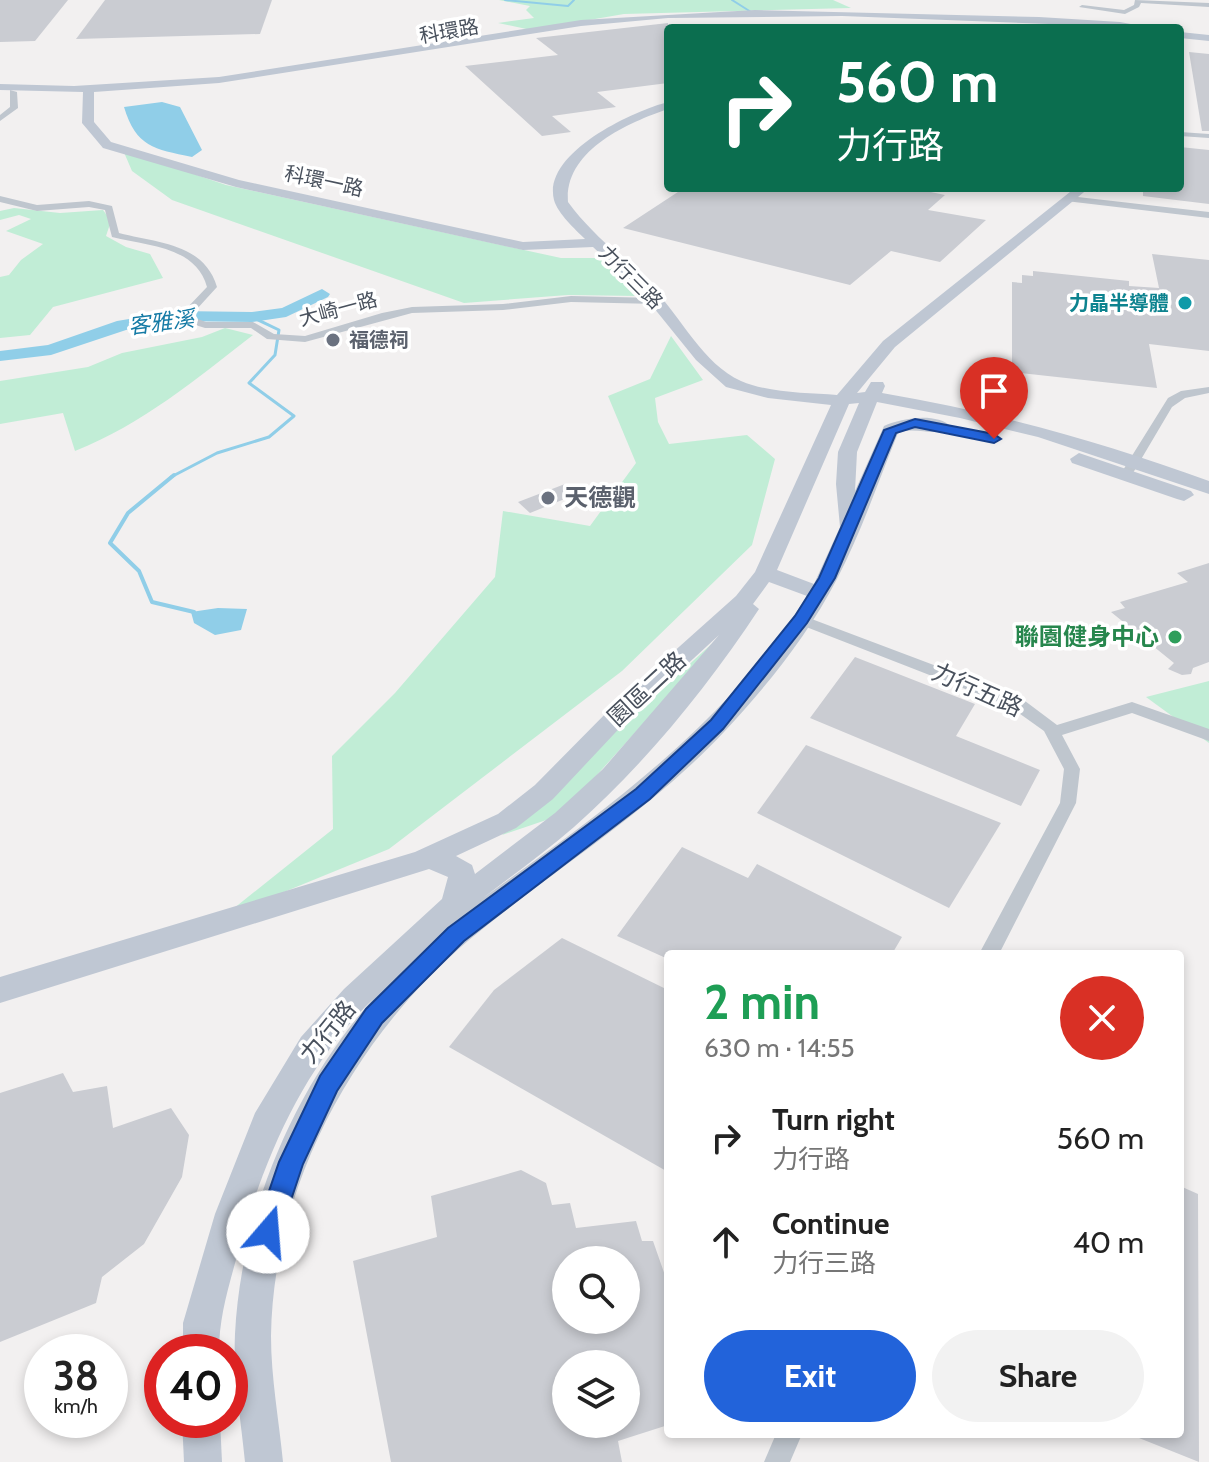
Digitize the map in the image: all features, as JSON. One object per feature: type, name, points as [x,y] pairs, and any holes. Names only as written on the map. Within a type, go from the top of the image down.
[{"type":"street","points":[[855,0],[893,15],[1079,19],[1117,24]]},
{"type":"street","points":[[1075,0],[1079,19]]},
{"type":"street","points":[[1079,19],[1131,11],[1138,1],[1209,5]]},
{"type":"street","name":"科環路","points":[[834,13],[893,15]]},
{"type":"street","name":"科環路","points":[[0,89],[13,92],[93,92],[212,84],[567,27],[675,16],[893,15]]},
{"type":"street","points":[[1079,19],[1103,24]]},
{"type":"street","points":[[1184,34],[1209,37]]},
{"type":"street","name":"科環路","points":[[0,89],[93,92]]},
{"type":"street","points":[[0,119],[14,108],[13,92]]},
{"type":"street","name":"科環一路","points":[[93,92],[95,114],[102,130],[114,143],[247,181],[518,239],[548,243],[593,240]]},
{"type":"street","name":"科環一路","points":[[93,92],[88,123],[107,145],[236,183],[529,247],[593,240]]},
{"type":"street","name":"力行三路","points":[[664,106],[640,115],[577,157],[564,173],[561,202],[593,240],[657,301],[729,381],[752,388],[867,402],[1036,432],[1131,468],[1209,504]]},
{"type":"street","points":[[1184,134],[1209,136]]},
{"type":"street","name":"園區二路","points":[[0,990],[423,860],[507,821],[544,792],[622,711],[744,601],[765,573],[842,400],[889,344],[1078,192]]},
{"type":"street","name":"大崎一路","points":[[0,199],[37,208],[104,206],[112,211],[115,235],[187,254],[205,267],[212,287],[189,316],[205,325],[253,325],[271,337],[305,339],[412,310],[503,307],[571,299],[657,301]]},
{"type":"street","points":[[1069,199],[1209,215]]},
{"type":"street","points":[[529,247],[610,255]]},
{"type":"street","name":"園區二路","points":[[849,527],[843,476],[849,441],[867,402],[910,329]]},
{"type":"street","points":[[1131,468],[1159,422],[1162,410],[1172,399],[1189,392],[1209,390]]},
{"type":"street","name":"力行三路","points":[[867,402],[943,427],[1209,488]]},
{"type":"street","name":"力行路","points":[[264,1462],[253,1335],[260,1256],[291,1162],[328,1083],[374,1016],[456,934],[662,778],[717,724],[801,620],[818,593],[890,430],[905,423],[943,427]]},
{"type":"street","points":[[765,573],[818,593]]},
{"type":"street","name":"力行路","points":[[201,1334],[201,1323],[232,1214],[266,1124],[320,1037],[354,998],[452,907],[564,820],[612,775],[716,657],[744,618],[765,573]]},
{"type":"street","name":"力行五路","points":[[801,620],[1015,702],[1053,732],[1072,769],[1068,803],[991,950]]},
{"type":"street","points":[[1053,732],[1132,707],[1209,735]]},
{"type":"street","name":"園區二路","points":[[261,911],[438,861],[564,820],[616,815]]},
{"type":"street","points":[[438,861],[462,873],[460,891],[452,907]]},
{"type":"street","points":[[777,1462],[787,1438]]},
{"type":"green space","points":[[499,0],[833,0],[851,8],[624,14],[531,30],[498,23],[534,18],[526,10],[530,6]]},
{"type":"green space","points":[[123,150],[226,185],[561,258],[604,258],[638,296],[568,295],[464,303],[172,200],[132,171]]},
{"type":"green space","points":[[14,208],[60,213],[103,210],[111,221],[106,236],[126,247],[150,254],[163,278],[53,307],[30,335],[0,338],[0,277],[9,275],[21,260],[43,244],[6,231],[31,219],[19,215],[0,220],[0,211]]},
{"type":"green space","points":[[225,328],[253,335],[146,414],[75,451],[63,413],[0,424],[0,381],[88,367],[122,353],[202,337]]},
{"type":"green space","points":[[671,336],[703,380],[655,398],[658,422],[669,444],[747,435],[775,459],[752,545],[622,671],[389,849],[223,917],[333,829],[332,756],[395,693],[495,577],[503,511],[590,526],[636,463],[608,396],[650,379]]},
{"type":"green space","points":[[728,629],[561,815],[502,835]]},
{"type":"green space","points":[[1209,681],[1209,743],[1146,697]]},
{"type":"water","points":[[162,102],[180,107],[202,150],[192,157],[148,144],[134,131],[124,107]]},
{"type":"water","points":[[218,608],[247,609],[241,630],[215,635],[194,623],[191,612]]},
{"type":"building","points":[[0,0],[68,0],[35,41],[0,42]]},
{"type":"building","points":[[105,0],[272,0],[260,34],[76,39]]},
{"type":"building","points":[[668,23],[664,24],[664,84],[597,92],[616,107],[552,116],[571,132],[542,136],[465,66],[558,55],[536,38]]},
{"type":"building","points":[[1189,52],[1209,54],[1209,131],[1202,131]]},
{"type":"building","points":[[1184,147],[1209,150],[1209,204],[1143,196],[1143,192],[1184,192]]},
{"type":"building","points":[[678,192],[931,192],[945,195],[928,210],[986,220],[940,262],[891,251],[850,285],[623,228]]},
{"type":"building","points":[[1152,254],[1209,260],[1209,351],[1149,344],[1157,388],[1012,372],[1012,282],[1022,283],[1022,275],[1033,276],[1033,271],[1129,281],[1129,286],[1159,288]]},
{"type":"building","name":"天德觀","points":[[565,484],[577,494],[530,513],[518,502]]},
{"type":"building","name":"聯園健身中心","points":[[1209,563],[1209,662],[1193,668],[1191,674],[1182,675],[1168,669],[1174,663],[1111,612],[1125,608],[1120,602],[1188,582],[1177,573]]},
{"type":"building","points":[[855,657],[975,704],[956,736],[1040,770],[1021,806],[810,718]]},
{"type":"building","points":[[806,745],[1001,823],[949,908],[757,813]]},
{"type":"building","points":[[682,847],[748,878],[757,864],[902,937],[894,950],[664,950],[664,957],[617,936]]},
{"type":"building","points":[[562,938],[664,988],[664,1170],[449,1047],[494,990]]},
{"type":"building","points":[[63,1073],[73,1092],[107,1086],[113,1128],[171,1108],[189,1135],[182,1177],[144,1244],[102,1277],[96,1303],[0,1342],[0,1093]]},
{"type":"building","points":[[521,1170],[546,1183],[552,1205],[570,1203],[576,1228],[636,1221],[642,1241],[653,1241],[664,1273],[664,1426],[640,1434],[640,1350],[552,1350],[552,1438],[627,1438],[618,1441],[622,1462],[391,1462],[353,1261],[437,1237],[431,1196]]},
{"type":"building","points":[[1184,1188],[1198,1194],[1199,1462],[1139,1438],[1184,1438]]},
{"type":"waterway","points":[[505,0],[568,6],[574,0]]},
{"type":"waterway","points":[[732,0],[751,12]]},
{"type":"waterway","name":"客雅溪","points":[[0,356],[51,350],[123,325],[177,316],[252,317],[286,312],[322,294]]},
{"type":"waterway","points":[[173,476],[217,453],[269,437],[294,416],[249,383],[275,355],[279,330],[252,317]]},
{"type":"waterway","points":[[173,476],[128,513],[110,543],[139,571],[152,602],[194,612]]},
{"type":"place","name":"力晶半導體","points":[[1185,303]]},
{"type":"place","name":"福德祠","points":[[333,340]]},
{"type":"place","name":"天德觀","points":[[548,498]]},
{"type":"place","name":"聯園健身中心","points":[[1175,637]]},
{"type":"route","points":[[268,1232],[291,1162],[328,1083],[374,1016],[456,934],[643,794],[717,724],[801,620],[827,578],[890,430],[905,423],[915,423],[994,439]]}]
